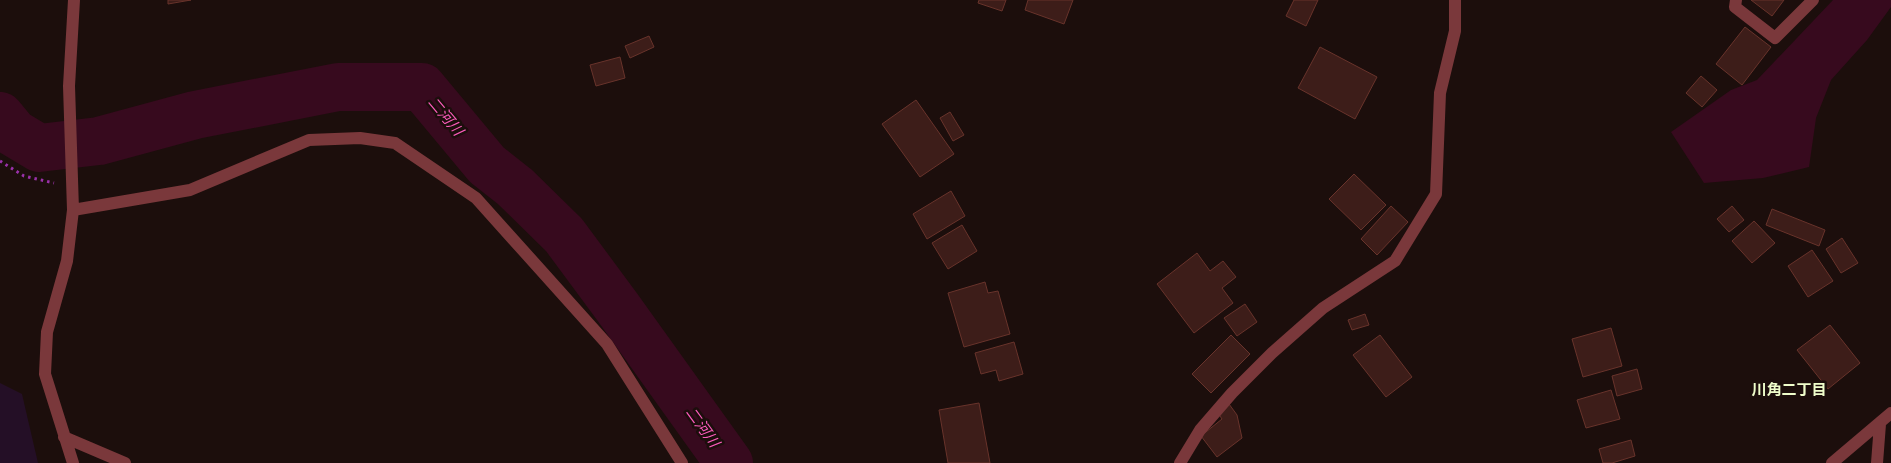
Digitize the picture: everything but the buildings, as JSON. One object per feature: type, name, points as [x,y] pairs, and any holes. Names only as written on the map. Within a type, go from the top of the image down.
[{"type":"street","points":[[73,463],[45,374],[47,332],[67,261],[73,210],[69,86],[74,0]]},
{"type":"street","points":[[1180,463],[1200,430],[1232,393],[1272,353],[1323,308],[1395,261],[1436,194],[1440,93],[1455,32],[1455,0]]},
{"type":"street","points":[[1736,0],[1735,7],[1774,38],[1813,0]]},
{"type":"street","points":[[73,210],[190,190],[308,140],[360,138],[395,143],[476,198],[600,336],[607,344],[682,463]]},
{"type":"street","points":[[1832,463],[1891,413]]},
{"type":"street","points":[[1877,463],[1880,424]]},
{"type":"street","points":[[64,437],[125,463]]},
{"type":"path","points":[[0,160],[24,176],[73,183]]},
{"type":"shaded area","points":[[1833,0],[1891,0],[1891,7],[1867,40],[1831,80],[1816,118],[1809,167],[1763,178],[1704,183],[1671,132],[1731,90],[1757,80]]},
{"type":"shaded area","points":[[0,383],[22,394],[38,463],[0,463]]},
{"type":"waterway","name":"二河川","points":[[0,116],[14,133],[39,148],[99,141],[195,115],[338,87],[422,87],[487,165],[515,187],[564,235],[729,463]]},
{"type":"district","name":"川角二丁目","points":[[1789,389]]}]
